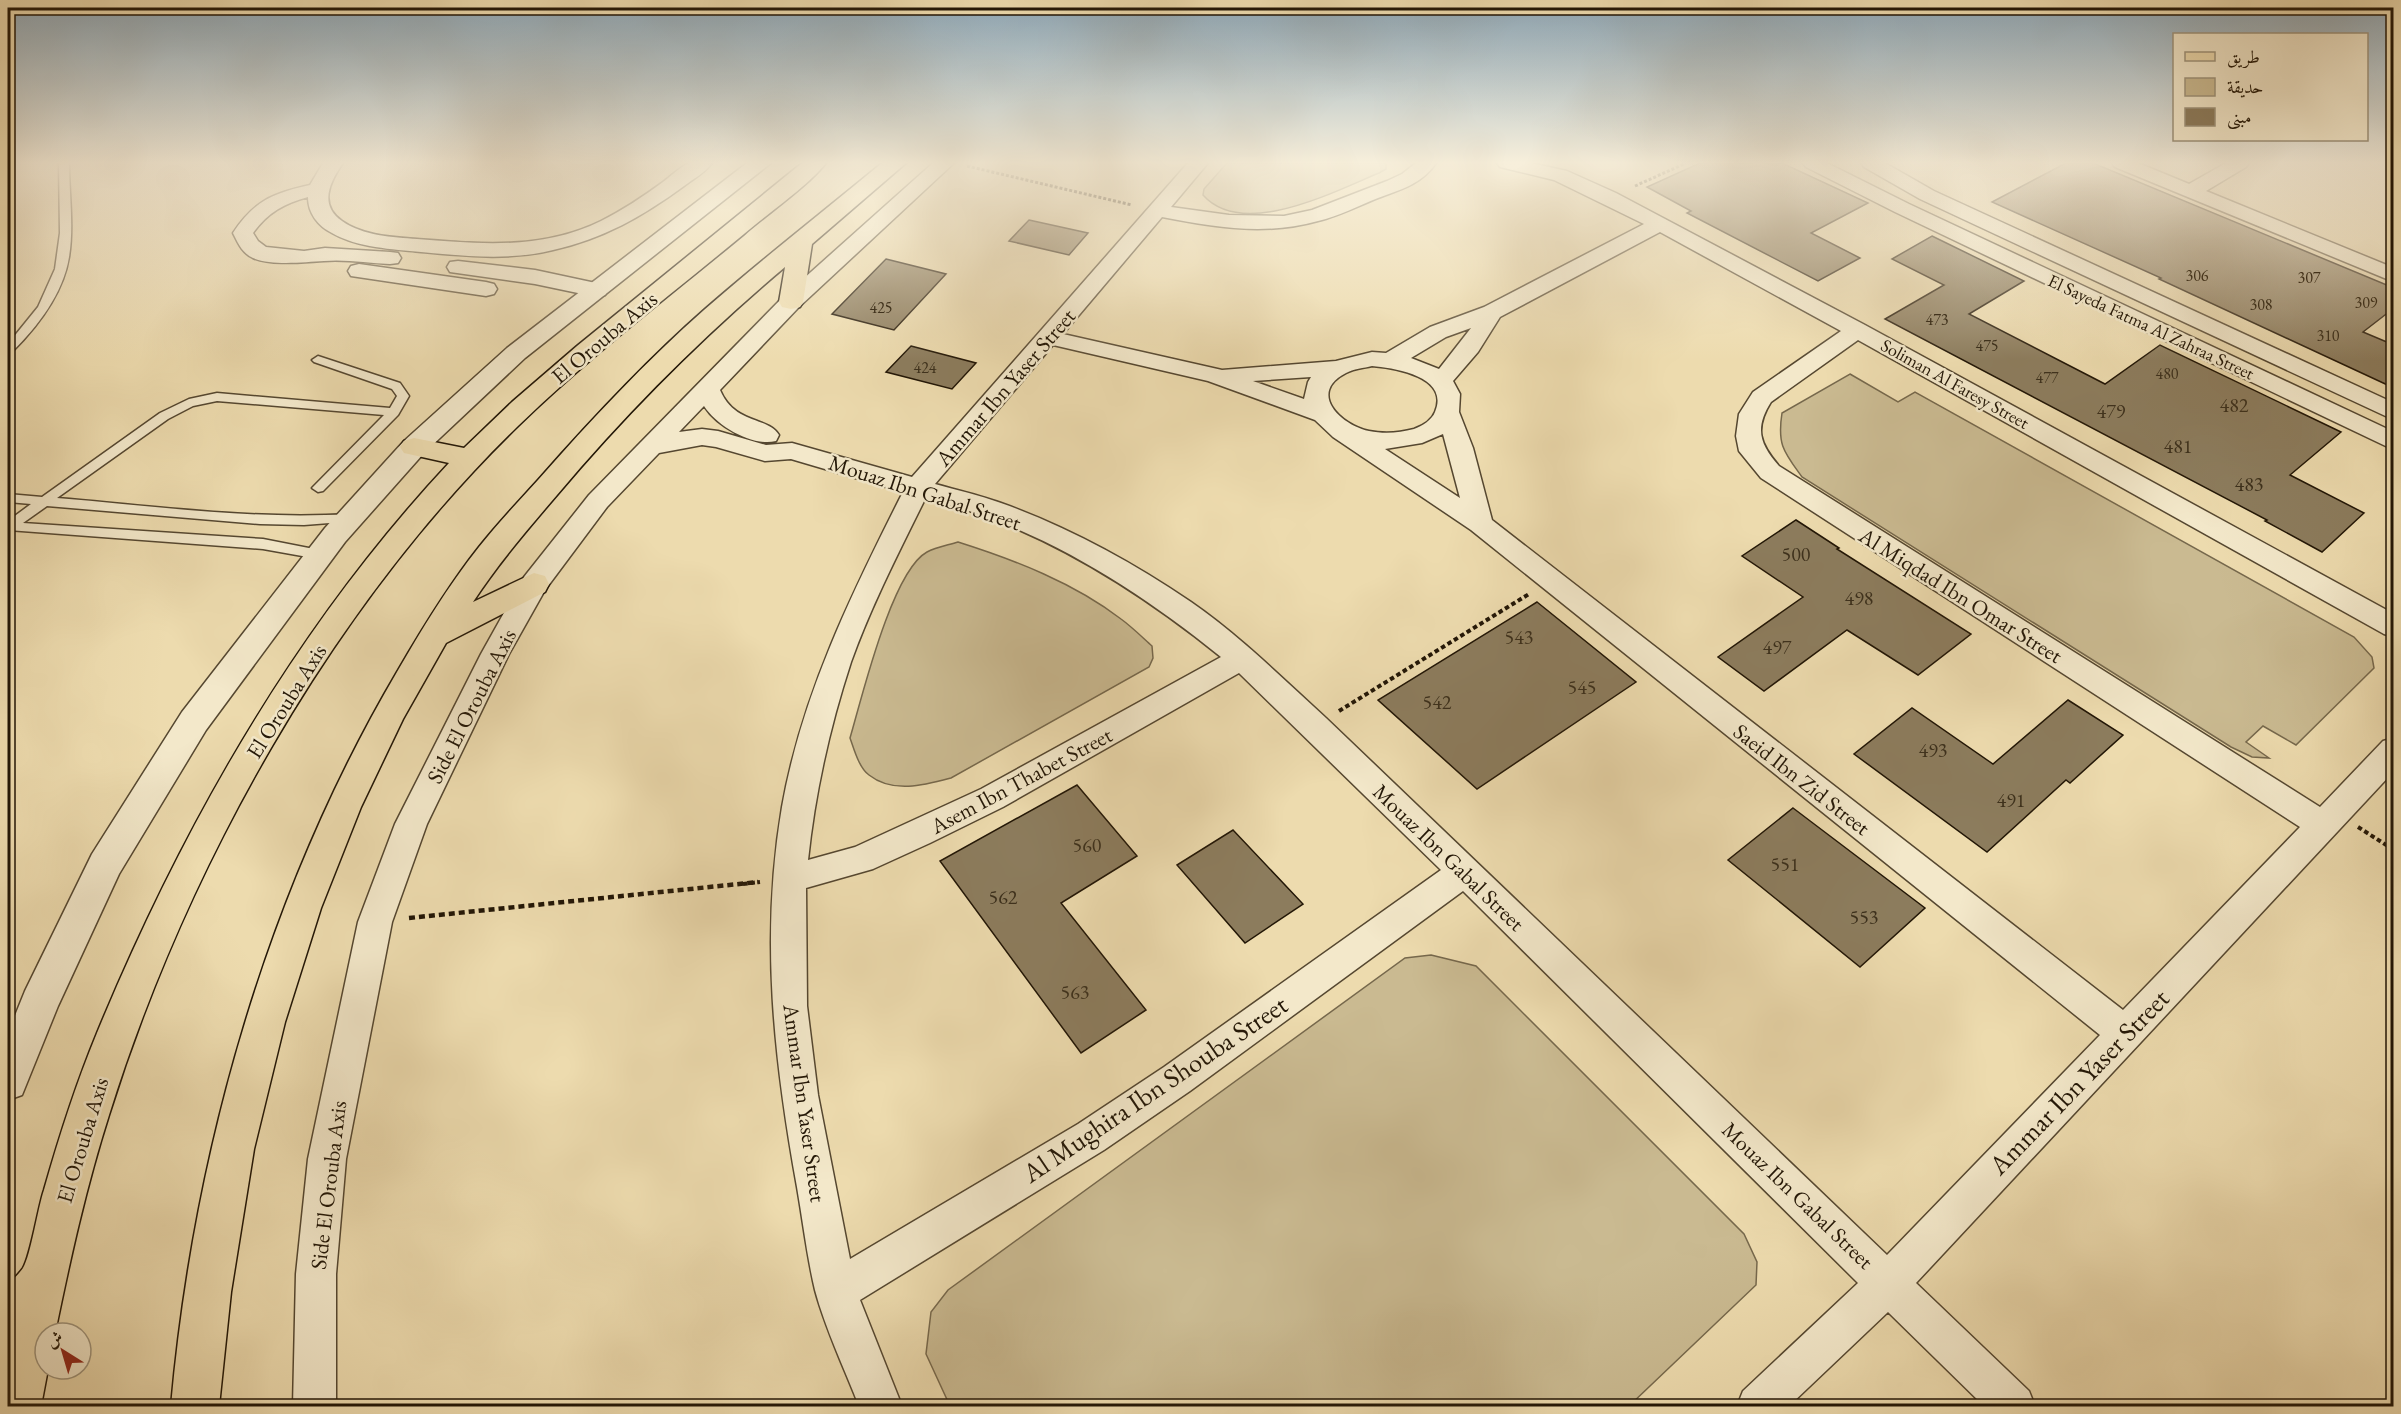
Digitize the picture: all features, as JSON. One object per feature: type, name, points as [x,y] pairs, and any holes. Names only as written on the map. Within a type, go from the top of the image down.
[{"type":"main road","name":"El Orouba Axis","points":[[17,1407],[42,1280],[66,1187],[109,1055],[156,938],[209,830],[261,737],[314,653],[395,542],[469,458],[565,367],[734,229]]},
{"type":"main road","points":[[195,1407],[208,1292],[233,1149],[265,1022],[302,908],[343,807],[388,716],[435,634],[488,556],[602,424],[711,317],[816,229]]},
{"type":"main road","points":[[790,302],[801,242]]},
{"type":"main road","points":[[414,447],[469,458]]},
{"type":"main road","points":[[435,634],[534,584]]},
{"type":"main road","points":[[8,1320],[42,1280]]},
{"type":"street","points":[[245,229],[243,233],[249,245],[260,253],[304,257],[325,254],[394,258],[553,280],[587,298]]},
{"type":"street","points":[[343,229],[359,237],[379,242],[464,250],[505,251],[559,243],[600,229]]},
{"type":"street","points":[[8,1081],[39,1004],[105,865],[194,721],[320,554],[414,447],[516,353],[675,229]]},
{"type":"street","name":"Side El Orouba Axis","points":[[314,1407],[316,1274],[327,1159],[375,922],[411,824],[495,654],[534,584],[598,501],[790,302],[877,229]]},
{"type":"street","name":"Ammar Ibn Yaser Street","points":[[880,1407],[836,1291],[799,1095],[789,1006],[789,879],[798,806],[816,730],[837,662],[862,600],[918,487],[1140,229]]},
{"type":"street","points":[[1392,360],[1438,333],[1492,312],[1650,229]]},
{"type":"street","name":"Soliman Al Faresy Street","points":[[1666,229],[1857,330],[2394,627]]},
{"type":"street","name":"El Sayeda Fatma Al Zahraa Street","points":[[1946,229],[2394,442]]},
{"type":"street","name":"El Sayeda Fatma Al Zahraa Street","points":[[2000,229],[2394,413]]},
{"type":"street","points":[[2280,229],[2394,276]]},
{"type":"street","points":[[304,257],[313,263],[394,277],[506,291],[587,298]]},
{"type":"street","points":[[506,291],[542,286],[553,280]]},
{"type":"street","points":[[1440,382],[1470,347],[1492,312]]},
{"type":"street","name":"Al Miqdad Ibn Omar Street","points":[[1857,330],[1762,397],[1751,414],[1748,436],[1752,451],[1770,472],[2329,819]]},
{"type":"street","points":[[1048,337],[1215,375],[1321,414],[1342,431],[1359,437],[1397,441],[1430,432],[1441,423],[1448,412],[1450,402],[1440,382],[1428,372],[1411,364],[1392,360],[1352,361],[1335,368],[1215,375]]},
{"type":"street","points":[[1321,414],[1315,394],[1318,384],[1335,368]]},
{"type":"street","name":"Mouaz Ibn Gabal Street","points":[[707,388],[717,409],[732,422],[781,441],[792,451]]},
{"type":"street","points":[[1448,412],[1480,524]]},
{"type":"street","name":"Saeid Ibn Zid Street","points":[[1342,431],[1480,524],[2125,1033]]},
{"type":"street","name":"Mouaz Ibn Gabal Street","points":[[650,447],[702,437],[718,439],[765,453],[792,451],[992,509],[1058,537],[1123,572],[1182,610],[1242,658],[1315,726],[2014,1407]]},
{"type":"street","name":"Asem Ibn Thabet Street","points":[[789,879],[861,859],[919,834],[992,798],[1242,658]]},
{"type":"street","name":"Ammar Ibn Yaser Street","points":[[1758,1407],[1888,1283],[2394,750]]},
{"type":"street","name":"Al Mughira Ibn Shouba Street","points":[[836,1291],[1091,1137],[1177,1079],[1464,872]]},
{"type":"lane","points":[[8,350],[49,297],[63,256],[65,229]]},
{"type":"lane","points":[[318,360],[396,386],[404,396],[394,411],[318,488]]},
{"type":"lane","points":[[8,526],[170,412],[203,399],[229,398],[394,411]]},
{"type":"lane","points":[[8,498],[282,521],[350,518]]},
{"type":"lane","points":[[263,544],[282,521]]},
{"type":"lane","points":[[8,526],[263,544],[320,554]]},
{"type":"path","points":[[1315,726],[1550,581]]},
{"type":"path","points":[[2329,819],[2394,849]]},
{"type":"path","points":[[375,922],[789,879]]},
{"type":"green space","points":[[1850,374],[1898,402],[1915,392],[2354,637],[2372,657],[2374,668],[2296,745],[2263,726],[2246,742],[2269,758],[2252,757],[2231,747],[1802,477],[1783,448],[1780,433],[1782,413]]},
{"type":"green space","points":[[958,542],[1022,565],[1084,594],[1125,622],[1152,646],[1153,658],[1149,667],[951,778],[909,786],[878,781],[862,768],[850,738],[880,637],[890,608],[914,564],[927,552]]},
{"type":"green space","points":[[1431,955],[1476,966],[1744,1234],[1757,1262],[1756,1285],[1629,1406],[950,1406],[926,1354],[931,1312],[948,1290],[1405,958]]},
{"type":"building","points":[[1020,229],[1070,229],[1088,233],[1069,255],[1009,241]]},
{"type":"building","points":[[1718,229],[1819,229],[1811,233],[1860,258],[1818,281]]},
{"type":"building","points":[[2052,229],[2252,229],[2394,288],[2394,308],[2363,332],[2394,345],[2394,388],[2159,279],[2161,278]]},
{"type":"building","points":[[1932,236],[2024,281],[1969,314],[2105,384],[2160,345],[2341,432],[2290,475],[2364,513],[2322,552],[2265,521],[2267,520],[1885,319],[1944,285],[1892,259]]},
{"type":"building","points":[[886,259],[946,274],[894,330],[832,314]]},
{"type":"building","points":[[911,346],[976,363],[952,389],[886,372]]},
{"type":"building","points":[[1796,520],[1839,548],[1837,549],[1971,634],[1918,675],[1847,630],[1764,691],[1718,657],[1803,597],[1742,556]]},
{"type":"building","points":[[1537,602],[1636,682],[1477,789],[1378,700]]},
{"type":"building","points":[[2068,700],[2123,735],[2070,783],[2066,780],[1987,852],[1854,754],[1912,708],[1993,764]]},
{"type":"building","points":[[1077,785],[1137,856],[1061,903],[1146,1010],[1081,1053],[940,861]]},
{"type":"building","points":[[1793,808],[1925,908],[1860,967],[1728,860]]},
{"type":"building","points":[[1233,830],[1303,904],[1245,943],[1177,865]]}]
